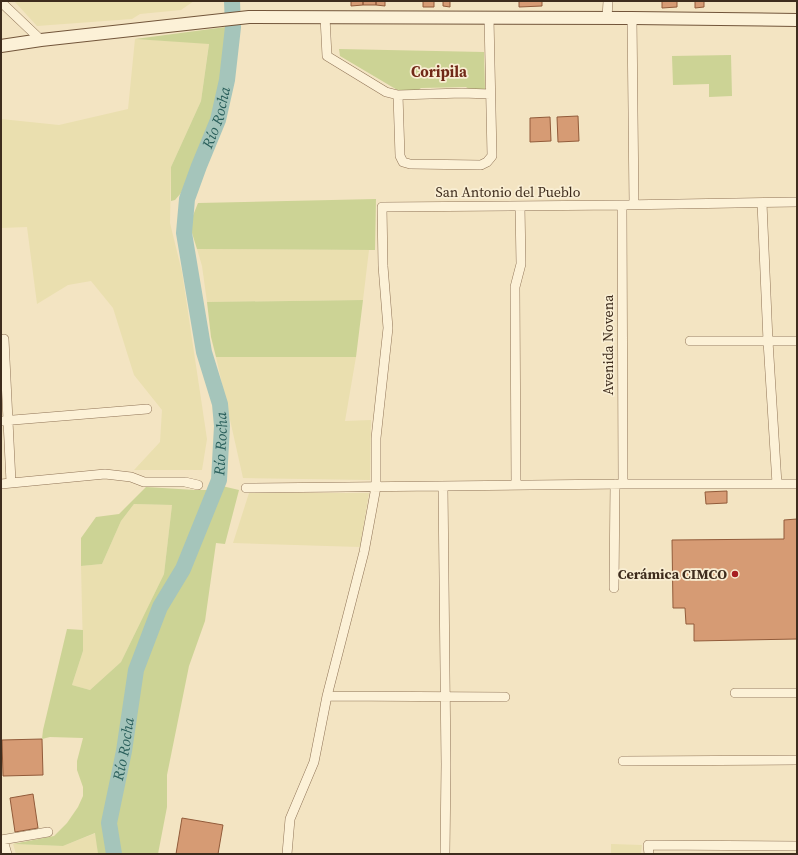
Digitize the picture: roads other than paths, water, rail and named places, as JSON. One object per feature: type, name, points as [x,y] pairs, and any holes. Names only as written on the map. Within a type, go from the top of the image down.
[{"type":"main road","points":[[1,46],[41,40],[249,17],[797,20]]},
{"type":"street","points":[[607,18],[608,1]]},
{"type":"street","points":[[1,2],[41,40]]},
{"type":"street","points":[[325,17],[327,56],[386,92],[398,95],[462,93],[490,94]]},
{"type":"street","points":[[398,95],[400,156],[403,162],[410,164],[481,165],[487,162],[492,156],[489,18]]},
{"type":"street","points":[[632,18],[634,205]]},
{"type":"street","name":"San Antonio del Pueblo","points":[[376,487],[376,438],[388,328],[383,266],[382,207],[797,202]]},
{"type":"street","points":[[762,203],[768,341],[778,484]]},
{"type":"street","name":"Avenida Novena","points":[[614,588],[619,484],[622,205]]},
{"type":"street","points":[[516,486],[515,287],[521,264],[520,206]]},
{"type":"street","points":[[4,339],[4,421],[11,482]]},
{"type":"street","points":[[690,341],[797,341]]},
{"type":"street","points":[[4,421],[147,409]]},
{"type":"street","points":[[1,484],[105,474],[131,477],[144,482],[185,482],[198,485]]},
{"type":"street","points":[[246,488],[619,484],[797,484]]},
{"type":"street","points":[[442,486],[446,764],[445,854]]},
{"type":"street","points":[[287,854],[290,819],[314,762],[327,696],[364,552],[376,487]]},
{"type":"street","points":[[735,693],[797,693]]},
{"type":"street","points":[[327,696],[505,698]]},
{"type":"street","points":[[623,761],[797,760]]},
{"type":"street","points":[[7,854],[2,840],[48,832]]},
{"type":"street","points":[[649,854],[648,844],[797,846]]},
{"type":"waterway","name":"Río Rocha","points":[[114,854],[109,823],[124,751],[136,670],[160,607],[183,569],[219,480],[222,426],[220,404],[204,352],[184,233],[187,199],[218,120],[227,80],[233,27],[232,1]]},
{"type":"place","name":"Cerámica CIMCO","points":[[735,574]]},
{"type":"district","name":"Coripila","points":[[439,72]]}]
